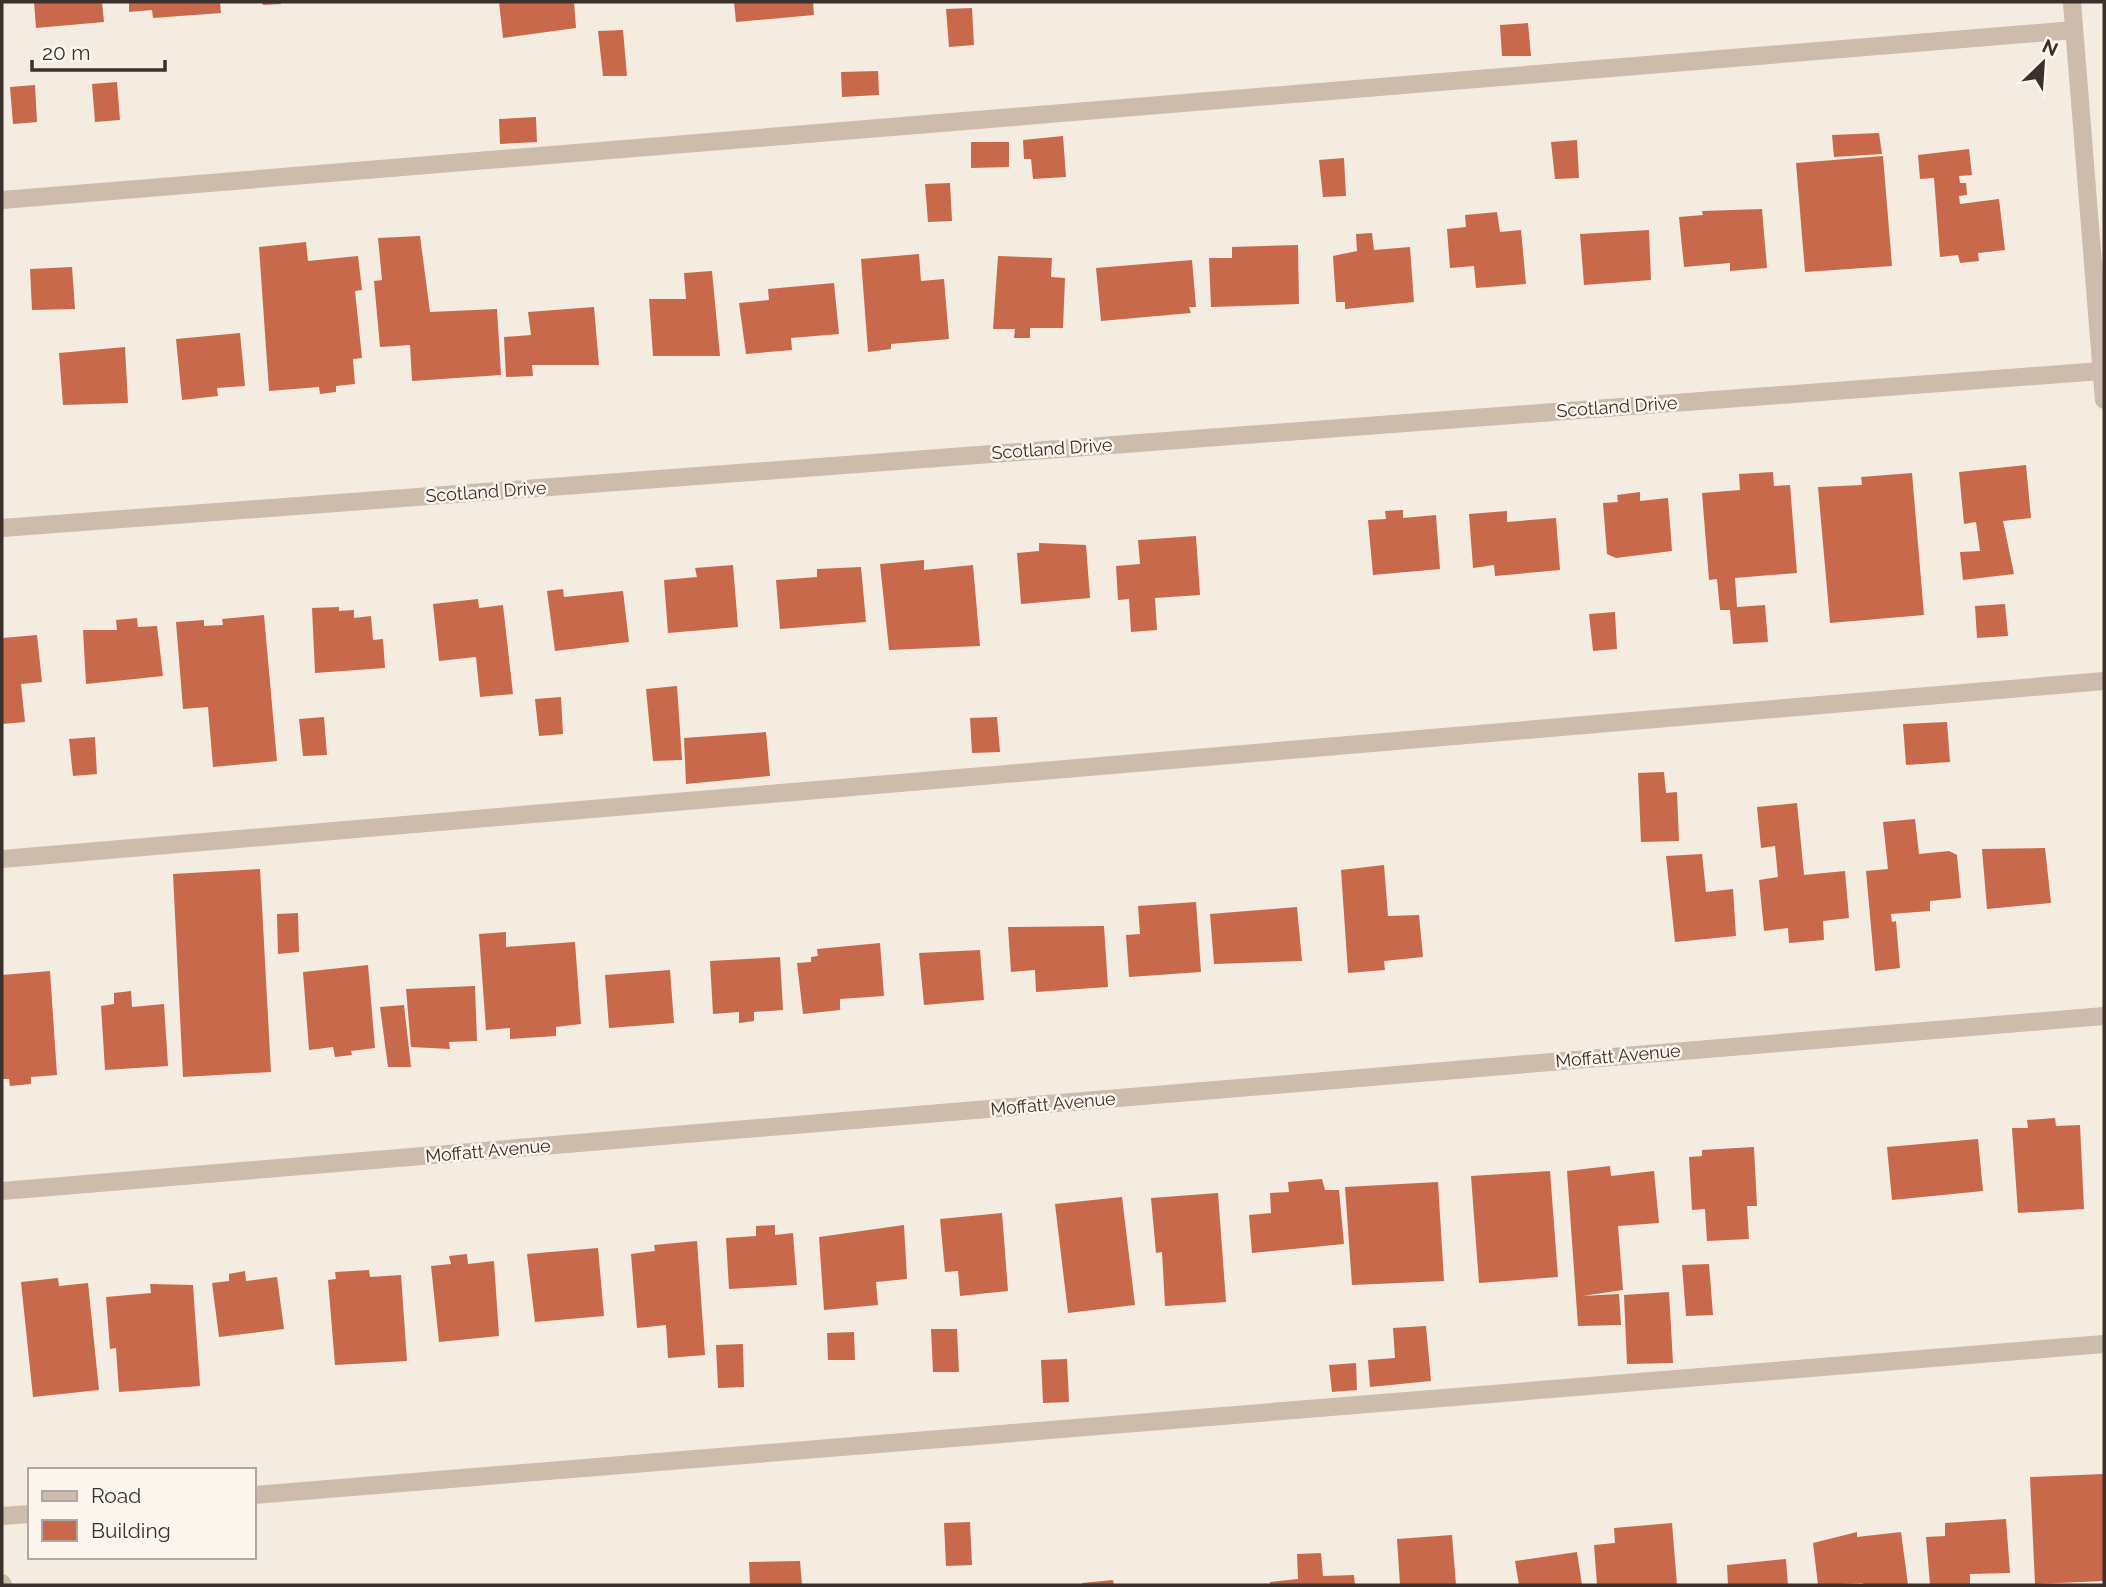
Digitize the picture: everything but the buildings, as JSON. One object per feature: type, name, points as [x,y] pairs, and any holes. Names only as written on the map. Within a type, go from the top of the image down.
[{"type":"street","points":[[2072,2],[2104,400]]},
{"type":"street","points":[[2,200],[2074,30]]},
{"type":"street","name":"Scotland Drive","points":[[2,528],[2101,371]]},
{"type":"street","points":[[2,859],[2104,681]]},
{"type":"street","name":"Moffatt Avenue","points":[[2,1191],[2104,1016]]},
{"type":"street","points":[[256,1495],[2104,1344]]},
{"type":"street","points":[[2,1516],[28,1514]]}]
